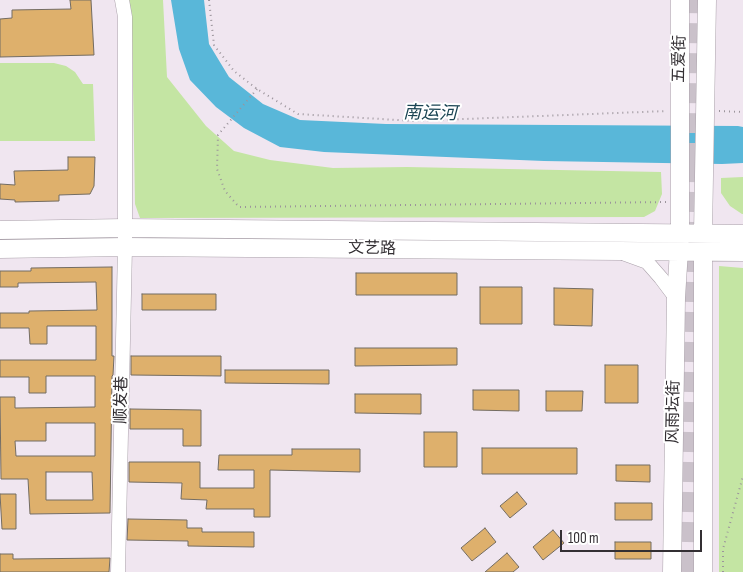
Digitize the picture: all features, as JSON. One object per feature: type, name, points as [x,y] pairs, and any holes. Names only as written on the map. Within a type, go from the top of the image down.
[{"type":"main road","name":"五爱街","points":[[679,182],[680,0]]},
{"type":"main road","name":"五爱街","points":[[706,181],[707,0]]},
{"type":"main road","name":"风雨坛街","points":[[703,572],[703,234],[706,181]]},
{"type":"main road","name":"风雨坛街","points":[[672,572],[676,298],[680,234],[679,182]]},
{"type":"main road","name":"文艺路","points":[[0,230],[125,228],[743,234]]},
{"type":"main road","name":"文艺路","points":[[0,249],[125,247],[743,252]]},
{"type":"street","name":"顺发巷","points":[[118,572],[125,247],[125,17],[122,0]]},
{"type":"street","points":[[618,252],[647,262],[676,298]]},
{"type":"path","points":[[209,0],[214,45],[234,70],[257,89],[298,114],[404,120],[679,114]]},
{"type":"path","points":[[257,89],[227,122],[218,135],[217,169],[225,191],[239,206],[679,202]]},
{"type":"path","points":[[707,114],[743,112]]},
{"type":"path","points":[[723,572],[723,549],[743,476]]},
{"type":"green space","points":[[129,0],[163,0],[167,77],[206,126],[234,151],[270,160],[333,168],[407,167],[661,172],[662,194],[655,211],[644,217],[140,218],[135,204],[132,26]]},
{"type":"green space","points":[[0,63],[54,63],[66,66],[75,72],[83,84],[93,84],[95,141],[0,141]]},
{"type":"green space","points":[[743,177],[742,214],[730,206],[721,193],[721,178]]},
{"type":"green space","points":[[719,266],[743,268],[743,572],[719,572]]},
{"type":"water","points":[[171,0],[204,0],[209,44],[229,77],[263,104],[300,120],[386,124],[738,126],[743,127],[743,163],[544,161],[324,152],[280,147],[244,128],[216,107],[190,80],[179,49]]},
{"type":"building","points":[[70,0],[91,0],[94,55],[0,57],[0,19],[12,18],[12,10],[71,9]]},
{"type":"building","points":[[68,157],[95,157],[94,186],[90,194],[59,195],[59,201],[15,202],[15,200],[0,199],[0,184],[15,185],[14,171],[68,170]]},
{"type":"building","points":[[112,267],[112,356],[114,356],[110,513],[30,514],[28,479],[1,479],[0,397],[15,397],[15,408],[95,407],[95,376],[46,376],[46,393],[29,393],[29,377],[0,377],[0,360],[96,360],[96,326],[47,326],[47,344],[30,344],[29,328],[0,328],[0,313],[97,310],[96,282],[18,283],[18,287],[0,287],[0,271],[31,271],[31,268]],"holes":[[[46,423],[95,423],[95,456],[16,456],[15,441],[46,441]],[[46,472],[92,472],[93,500],[46,500]]]},
{"type":"building","points":[[356,273],[457,273],[457,295],[356,295]]},
{"type":"building","points":[[480,287],[522,287],[522,324],[480,324]]},
{"type":"building","points":[[554,288],[593,289],[592,326],[554,325]]},
{"type":"building","points":[[142,294],[216,294],[216,310],[142,310]]},
{"type":"building","points":[[355,348],[457,348],[457,365],[355,366]]},
{"type":"building","points":[[131,356],[221,356],[221,376],[131,375]]},
{"type":"building","points":[[605,365],[638,365],[638,403],[605,403]]},
{"type":"building","points":[[225,370],[329,370],[329,384],[225,383]]},
{"type":"building","points":[[473,390],[519,390],[519,411],[473,410]]},
{"type":"building","points":[[546,391],[583,391],[582,411],[546,411]]},
{"type":"building","points":[[355,394],[421,394],[421,414],[355,413]]},
{"type":"building","points":[[130,409],[201,410],[201,446],[183,446],[183,429],[130,429]]},
{"type":"building","points":[[424,432],[457,432],[457,467],[424,467]]},
{"type":"building","points":[[482,448],[577,448],[577,474],[482,474]]},
{"type":"building","points":[[292,449],[360,449],[360,472],[270,470],[270,517],[254,517],[254,509],[206,509],[207,500],[181,499],[182,483],[129,482],[129,462],[200,462],[200,488],[254,488],[254,470],[218,470],[219,455],[292,455]]},
{"type":"building","points":[[616,465],[650,465],[650,482],[616,481]]},
{"type":"building","points":[[517,492],[527,504],[510,518],[500,506]]},
{"type":"building","points":[[0,494],[16,494],[16,529],[2,529]]},
{"type":"building","points":[[615,503],[652,503],[652,520],[615,520]]},
{"type":"building","points":[[128,519],[187,520],[187,528],[202,528],[202,532],[254,532],[254,547],[188,546],[188,541],[127,540]]},
{"type":"building","points":[[485,528],[496,542],[472,561],[461,548]]},
{"type":"building","points":[[553,530],[564,543],[543,560],[533,547]]},
{"type":"building","points":[[615,542],[651,542],[651,559],[615,559]]},
{"type":"building","points":[[507,553],[519,567],[513,572],[485,572]]},
{"type":"building","points":[[0,554],[13,554],[13,559],[110,558],[109,572],[0,572]]},
{"type":"tunnel","points":[[688,163],[690,0]]},
{"type":"tunnel","points":[[686,572],[695,149]]},
{"type":"water label","name":"南运河","points":[[430,114]]}]
